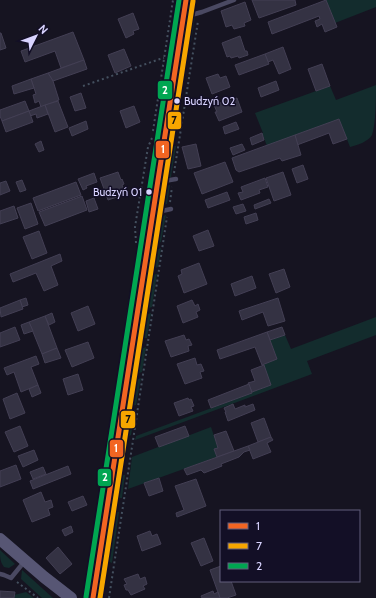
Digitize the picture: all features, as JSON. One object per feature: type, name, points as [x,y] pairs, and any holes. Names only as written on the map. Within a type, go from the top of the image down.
[{"type":"street","points":[[93,598],[186,0]]},
{"type":"street","points":[[0,539],[71,598]]},
{"type":"lane","points":[[183,17],[234,0]]},
{"type":"lane","points":[[157,182],[175,179]]},
{"type":"lane","points":[[153,213],[170,210]]},
{"type":"lane","points":[[0,574],[11,578],[25,560]]},
{"type":"path","points":[[136,246],[135,227],[148,147],[152,139],[173,0]]},
{"type":"path","points":[[109,598],[175,179],[199,12]]},
{"type":"path","points":[[83,86],[164,58]]},
{"type":"path","points":[[11,578],[38,598]]},
{"type":"green space","points":[[326,0],[376,0],[376,7],[335,23]]},
{"type":"green space","points":[[195,17],[191,42],[187,43],[190,19]]},
{"type":"green space","points":[[166,61],[168,62],[164,88],[161,89]]},
{"type":"green space","points":[[376,85],[376,111],[373,130],[372,135],[365,141],[350,147],[339,119],[267,146],[255,113],[330,86],[336,100]]},
{"type":"green space","points":[[161,95],[163,96],[159,121],[156,122]]},
{"type":"green space","points":[[172,146],[176,146],[171,177],[166,177]]},
{"type":"green space","points":[[170,185],[167,204],[162,205],[165,186]]},
{"type":"green space","points":[[166,215],[161,242],[156,244],[160,217]]},
{"type":"green space","points":[[161,248],[158,267],[152,269],[156,250]]},
{"type":"green space","points":[[157,274],[152,307],[146,309],[152,275]]},
{"type":"green space","points":[[131,286],[133,288],[128,319],[125,320]]},
{"type":"green space","points":[[151,313],[147,338],[142,338],[145,315]]},
{"type":"green space","points":[[376,317],[376,335],[307,361],[312,374],[135,440],[136,436],[271,385],[264,366],[262,366],[277,359],[270,340],[285,335],[291,349]]},
{"type":"green space","points":[[146,347],[142,372],[136,374],[141,349]]},
{"type":"green space","points":[[120,357],[122,358],[119,382],[116,383]]},
{"type":"green space","points":[[141,378],[136,405],[131,406],[136,380]]},
{"type":"green space","points":[[116,389],[114,413],[111,414],[115,390]]},
{"type":"green space","points":[[134,418],[131,435],[127,437],[130,419]]},
{"type":"green space","points":[[211,427],[218,448],[214,449],[217,457],[128,489],[132,457]]},
{"type":"green space","points":[[121,475],[125,475],[122,498],[118,498]]},
{"type":"green space","points":[[116,512],[119,512],[112,563],[108,561]]},
{"type":"green space","points":[[0,550],[15,564],[9,568],[4,567],[0,559]]},
{"type":"green space","points":[[22,570],[53,598],[42,598],[21,579]]},
{"type":"green space","points":[[26,592],[34,598],[14,598],[14,595]]},
{"type":"building","points":[[252,0],[295,0],[296,5],[259,18]]},
{"type":"building","points":[[326,0],[337,27],[325,32],[322,24],[317,27],[315,21],[320,19],[319,16],[272,34],[268,22]]},
{"type":"building","points":[[245,2],[251,20],[244,23],[245,26],[234,29],[232,25],[226,27],[221,11]]},
{"type":"building","points":[[133,13],[139,29],[133,31],[134,34],[126,38],[118,19]]},
{"type":"building","points":[[73,32],[84,60],[61,68],[55,51],[25,62],[21,51]]},
{"type":"building","points":[[0,33],[6,48],[0,50]]},
{"type":"building","points":[[240,36],[245,51],[247,51],[248,55],[239,58],[238,56],[231,58],[230,56],[227,57],[222,43]]},
{"type":"building","points":[[283,47],[291,69],[279,74],[273,60],[268,62],[265,54]]},
{"type":"building","points":[[124,49],[131,66],[115,73],[108,55]]},
{"type":"building","points":[[265,54],[269,64],[239,75],[235,65]]},
{"type":"building","points":[[84,60],[87,69],[53,81],[48,73]]},
{"type":"building","points":[[322,64],[330,86],[316,91],[308,69]]},
{"type":"building","points":[[48,73],[53,81],[59,100],[41,107],[39,101],[35,103],[33,95],[36,94],[31,79]]},
{"type":"building","points":[[218,74],[220,78],[226,76],[230,87],[212,94],[206,78]]},
{"type":"building","points":[[31,79],[34,88],[14,94],[12,86]]},
{"type":"building","points":[[276,81],[279,90],[261,97],[258,88]]},
{"type":"building","points":[[81,93],[86,108],[75,111],[70,97]]},
{"type":"building","points":[[237,98],[242,112],[219,121],[214,105]]},
{"type":"building","points":[[25,101],[29,111],[2,121],[0,110]]},
{"type":"building","points":[[58,101],[68,127],[55,132],[45,105]]},
{"type":"building","points":[[45,105],[48,114],[37,118],[36,114],[30,116],[29,111]]},
{"type":"building","points":[[134,106],[140,122],[126,128],[120,111]]},
{"type":"building","points":[[29,111],[33,122],[6,132],[2,121]]},
{"type":"building","points":[[339,119],[347,139],[333,144],[329,133],[297,145],[295,135]]},
{"type":"building","points":[[86,121],[88,129],[72,136],[69,128]]},
{"type":"building","points":[[236,122],[239,129],[225,134],[223,127]]},
{"type":"building","points":[[262,133],[264,140],[252,145],[250,138]]},
{"type":"building","points":[[295,135],[301,155],[282,161],[280,158],[239,172],[236,170],[232,158]]},
{"type":"building","points":[[41,141],[44,150],[39,152],[35,144]]},
{"type":"building","points":[[196,144],[201,166],[188,169],[182,147]]},
{"type":"building","points":[[242,144],[245,150],[233,155],[230,148]]},
{"type":"building","points":[[225,162],[233,182],[202,194],[194,173]]},
{"type":"building","points":[[303,165],[308,179],[297,183],[292,169]]},
{"type":"building","points":[[118,172],[124,184],[122,185],[126,194],[108,200],[100,178]]},
{"type":"building","points":[[283,172],[291,195],[274,201],[266,178]]},
{"type":"building","points":[[94,173],[97,182],[86,186],[87,188],[83,190],[78,179]]},
{"type":"building","points":[[265,178],[268,187],[259,190],[260,193],[241,200],[238,193],[243,192],[241,187]]},
{"type":"building","points":[[22,180],[26,190],[20,192],[16,182]]},
{"type":"building","points":[[6,181],[10,191],[0,195],[0,183]]},
{"type":"building","points":[[76,182],[81,195],[38,211],[33,198]]},
{"type":"building","points":[[227,192],[230,200],[208,208],[205,200]]},
{"type":"building","points":[[82,196],[87,210],[45,226],[39,212]]},
{"type":"building","points":[[94,198],[98,209],[89,212],[86,201]]},
{"type":"building","points":[[269,199],[271,203],[255,209],[254,205]]},
{"type":"building","points":[[31,203],[38,224],[25,229],[17,208]]},
{"type":"building","points":[[243,204],[246,211],[236,214],[233,207]]},
{"type":"building","points":[[14,206],[18,218],[0,224],[0,211]]},
{"type":"building","points":[[256,213],[258,220],[246,224],[244,217]]},
{"type":"building","points":[[208,230],[214,246],[199,251],[193,236]]},
{"type":"building","points":[[39,231],[47,253],[32,259],[23,237]]},
{"type":"building","points":[[60,254],[62,261],[51,266],[58,285],[44,291],[36,273],[13,282],[10,274]]},
{"type":"building","points":[[199,263],[207,284],[184,293],[178,276],[182,274],[181,270]]},
{"type":"building","points":[[284,269],[290,287],[276,293],[269,274]]},
{"type":"building","points":[[252,276],[256,288],[235,296],[231,284]]},
{"type":"building","points":[[26,298],[28,305],[22,307],[20,300]]},
{"type":"building","points":[[278,298],[285,321],[268,326],[263,312],[242,320],[239,311]]},
{"type":"building","points":[[20,300],[23,309],[1,317],[0,308]]},
{"type":"building","points":[[192,300],[195,306],[198,304],[200,310],[196,312],[198,317],[183,323],[177,306]]},
{"type":"building","points":[[88,306],[95,324],[78,331],[71,313]]},
{"type":"building","points":[[52,313],[55,322],[49,325],[45,316]]},
{"type":"building","points":[[45,316],[57,348],[42,354],[29,322]]},
{"type":"building","points":[[29,322],[33,331],[24,334],[21,325]]},
{"type":"building","points":[[15,327],[20,340],[0,347],[0,333]]},
{"type":"building","points":[[282,327],[285,335],[270,340],[267,332]]},
{"type":"building","points":[[267,332],[277,359],[262,365],[255,347],[220,359],[217,350]]},
{"type":"building","points":[[184,335],[186,340],[189,339],[192,345],[188,346],[189,351],[171,357],[165,341]]},
{"type":"building","points":[[88,342],[94,358],[72,367],[65,350]]},
{"type":"building","points":[[57,348],[61,358],[45,363],[42,354]]},
{"type":"building","points":[[36,356],[39,364],[31,367],[38,385],[21,392],[14,372],[7,375],[4,368]]},
{"type":"building","points":[[195,358],[197,365],[201,364],[204,371],[200,372],[202,378],[185,384],[177,364]]},
{"type":"building","points":[[264,365],[271,385],[252,392],[248,383],[255,381],[251,370]]},
{"type":"building","points":[[78,374],[83,390],[68,395],[63,379]]},
{"type":"building","points":[[249,384],[252,393],[211,408],[208,400]]},
{"type":"building","points":[[38,385],[41,393],[32,397],[29,389]]},
{"type":"building","points":[[17,393],[25,413],[10,419],[3,399]]},
{"type":"building","points":[[188,398],[189,400],[191,399],[194,406],[191,407],[193,411],[179,416],[174,403]]},
{"type":"building","points":[[233,404],[235,409],[253,404],[255,410],[228,421],[224,408]]},
{"type":"building","points":[[264,418],[271,437],[258,442],[251,423]]},
{"type":"building","points":[[20,426],[28,446],[14,452],[5,432]]},
{"type":"building","points":[[185,426],[189,436],[159,447],[155,437]]},
{"type":"building","points":[[226,431],[234,451],[217,457],[214,449],[218,448],[214,435]]},
{"type":"building","points":[[271,437],[273,440],[267,443],[271,452],[253,459],[248,446]]},
{"type":"building","points":[[248,446],[250,450],[244,452],[239,457],[204,473],[201,470],[187,475],[184,469]]},
{"type":"building","points":[[34,450],[38,460],[23,467],[18,456]]},
{"type":"building","points":[[16,465],[21,479],[0,487],[0,471]]},
{"type":"building","points":[[68,466],[71,474],[33,489],[30,481]]},
{"type":"building","points":[[43,467],[46,474],[33,479],[30,472]]},
{"type":"building","points":[[159,478],[163,491],[149,496],[144,483]]},
{"type":"building","points":[[196,479],[206,506],[177,517],[176,513],[184,510],[175,486]]},
{"type":"building","points":[[41,492],[45,502],[51,500],[53,507],[48,509],[50,515],[32,522],[23,500]]},
{"type":"building","points":[[83,496],[87,505],[72,511],[68,502]]},
{"type":"building","points":[[71,526],[73,532],[65,536],[62,530]]},
{"type":"building","points":[[150,531],[152,536],[157,534],[161,544],[142,551],[137,536]]},
{"type":"building","points":[[204,538],[213,561],[201,566],[191,543]]},
{"type":"building","points":[[58,547],[72,564],[60,574],[46,558]]},
{"type":"building","points":[[220,566],[220,582],[231,582],[236,595],[227,598],[220,598],[210,570]]},
{"type":"building","points":[[138,574],[140,579],[145,577],[147,584],[143,586],[145,589],[131,595],[128,590],[126,590],[124,585],[127,584],[124,579]]},
{"type":"building","points":[[0,591],[15,592],[14,598],[0,598]]},
{"type":"building","points":[[213,591],[214,594],[218,592],[220,598],[202,598],[201,596]]},
{"type":"transit line","name":"2","points":[[86,597],[179,0]]},
{"type":"transit line","name":"1","points":[[93,598],[186,0]]},
{"type":"transit line","name":"7","points":[[100,598],[193,1]]},
{"type":"place","name":"Budzyń 02","points":[[177,101]]},
{"type":"place","name":"Budzyń 01","points":[[149,192]]}]
